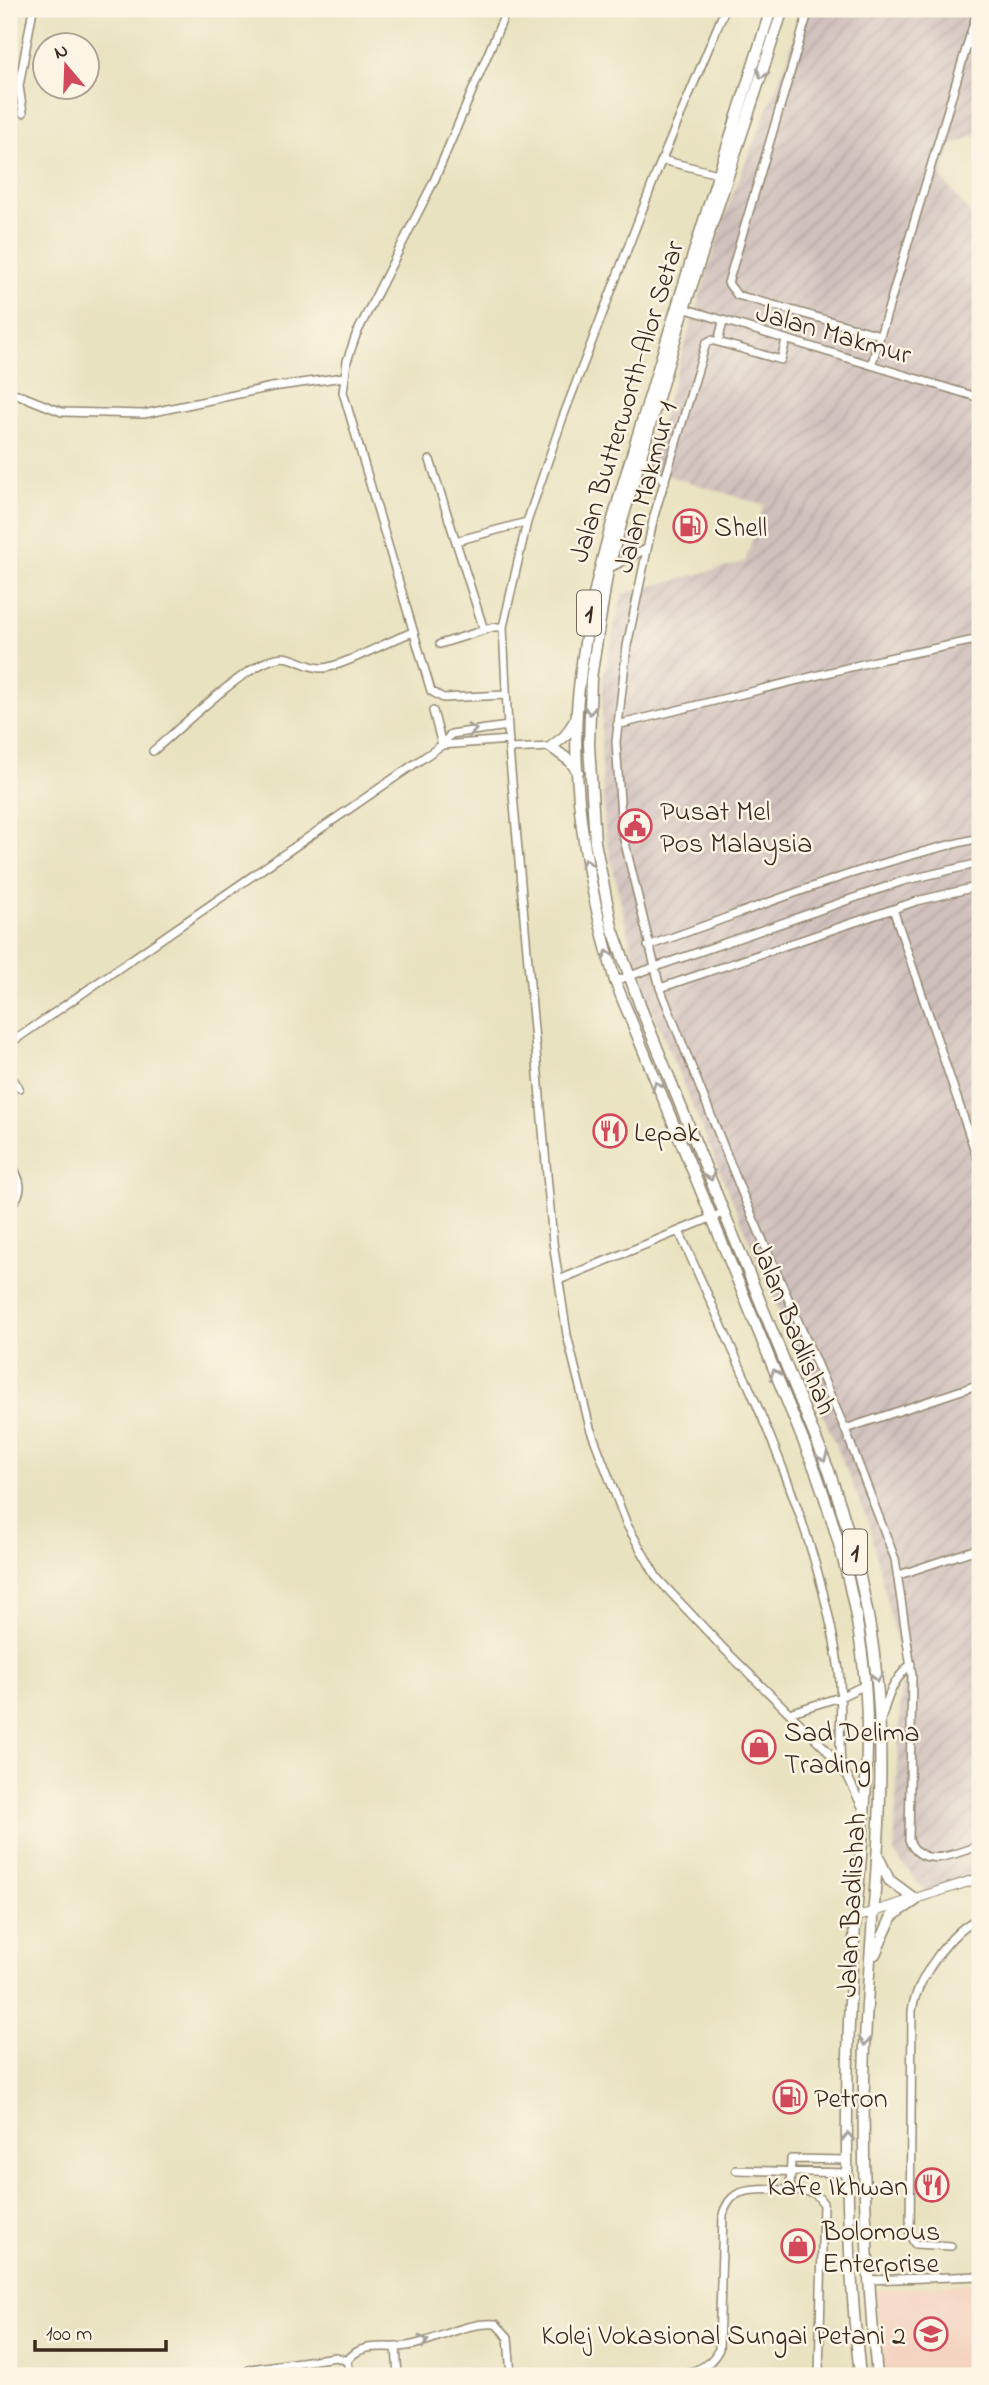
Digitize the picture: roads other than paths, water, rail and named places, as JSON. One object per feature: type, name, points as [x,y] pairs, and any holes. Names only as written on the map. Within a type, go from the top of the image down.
[{"type":"main road","name":"Jalan Butterworth-Alor Setar","points":[[615,981],[600,930],[583,844],[577,717],[585,638],[595,579],[771,9]]},
{"type":"main road","name":"Jalan Butterworth-Alor Setar","points":[[629,976],[612,927],[592,817],[589,745],[591,678],[608,569],[642,457],[680,307],[783,9]]},
{"type":"main road","points":[[577,717],[565,736],[551,747],[570,761],[578,772]]},
{"type":"main road","name":"Jalan Badlishah","points":[[629,976],[829,1471],[850,1532],[873,1640],[880,1724],[862,2150],[868,2280],[877,2376]]},
{"type":"main road","name":"Jalan Badlishah","points":[[615,981],[838,1534],[851,1589],[865,1685],[865,1812],[848,2046],[849,2248],[860,2376]]},
{"type":"main road","points":[[869,1973],[892,1916],[916,1900],[901,1892],[889,1880],[876,1850]]},
{"type":"street","points":[[23,113],[19,86],[33,9]]},
{"type":"street","points":[[505,695],[443,698],[433,694],[347,416],[344,377],[356,335],[434,181],[508,9]]},
{"type":"street","points":[[725,9],[662,160],[563,417],[527,522],[503,627],[509,749],[559,1280],[567,1335],[590,1428],[615,1496],[642,1554],[678,1602],[792,1712],[841,1766],[865,1812]]},
{"type":"street","points":[[809,9],[728,283],[737,295],[880,335]]},
{"type":"street","points":[[872,363],[978,9]]},
{"type":"street","points":[[662,160],[719,174]]},
{"type":"street","name":"Jalan Makmur","points":[[680,307],[723,322],[872,363],[980,398]]},
{"type":"street","points":[[723,322],[718,342],[781,360],[786,340]]},
{"type":"street","name":"Jalan Makmur 1","points":[[718,342],[706,343],[646,549],[627,646],[617,725],[622,831],[660,988],[743,1195],[845,1429],[899,1575],[911,1664],[909,1840],[917,1853],[930,1858],[980,1845]]},
{"type":"street","points":[[9,391],[62,412],[144,414],[272,387],[344,377]]},
{"type":"street","points":[[642,457],[665,482]]},
{"type":"street","points":[[430,460],[484,630]]},
{"type":"street","points":[[456,541],[527,522]]},
{"type":"street","points":[[608,569],[646,549]]},
{"type":"street","points":[[440,644],[503,627]]},
{"type":"street","points":[[153,751],[253,669],[276,658],[286,657],[303,665],[324,668],[413,632]]},
{"type":"street","points":[[617,725],[879,660],[980,639]]},
{"type":"street","points":[[433,711],[442,746]]},
{"type":"street","points":[[9,1044],[442,746],[456,732],[508,726]]},
{"type":"street","points":[[442,746],[509,740]]},
{"type":"street","points":[[509,749],[551,747]]},
{"type":"street","points":[[648,946],[848,875],[980,838]]},
{"type":"street","points":[[615,981],[876,890],[980,863]]},
{"type":"street","points":[[660,988],[893,909],[980,886]]},
{"type":"street","points":[[893,909],[980,1166]]},
{"type":"street","points":[[9,1073],[19,1088]]},
{"type":"street","points":[[9,1160],[22,1185],[21,1192],[9,1207]]},
{"type":"street","points":[[559,1280],[724,1212]]},
{"type":"street","points":[[679,1231],[802,1516],[828,1612],[838,1662],[841,1766]]},
{"type":"street","points":[[845,1429],[980,1384]]},
{"type":"street","points":[[899,1575],[980,1548]]},
{"type":"street","points":[[880,1724],[888,1694],[898,1676],[911,1664]]},
{"type":"street","points":[[792,1712],[840,1697],[865,1685]]},
{"type":"street","points":[[857,1917],[980,1878]]},
{"type":"street","points":[[951,2246],[915,2244],[910,2235],[912,2011],[918,1988],[951,1940],[966,1925],[980,1918]]},
{"type":"street","points":[[790,2191],[791,2159],[848,2160]]},
{"type":"street","points":[[736,2170],[848,2173]]},
{"type":"street","points":[[655,2376],[694,2372],[710,2362],[719,2349],[723,2215],[728,2203],[737,2194],[745,2192],[790,2191],[815,2193],[823,2203],[819,2376]]},
{"type":"street","points":[[868,2280],[980,2276]]},
{"type":"street","points":[[347,2361],[360,2349],[396,2347],[490,2323],[501,2327],[508,2337],[511,2376]]},
{"type":"street","points":[[396,2347],[398,2376]]},
{"type":"street","points":[[239,2376],[251,2369],[304,2361],[336,2357],[347,2361]]},
{"type":"street","points":[[347,2361],[350,2376]]},
{"type":"place","name":"Shell","points":[[690,526]]},
{"type":"place","name":"Pusat Mel Pos Malaysia","points":[[635,826]]},
{"type":"place","name":"Lepak","points":[[610,1131]]},
{"type":"place","name":"Sad Delima Trading","points":[[759,1747]]},
{"type":"place","name":"Petron","points":[[790,2097]]},
{"type":"place","name":"Kafe Ikhwan","points":[[932,2185]]},
{"type":"place","name":"Bolomous Enterprise","points":[[798,2246]]},
{"type":"place","name":"Kolej Vokasional Sungai Petani 2","points":[[931,2334]]}]
